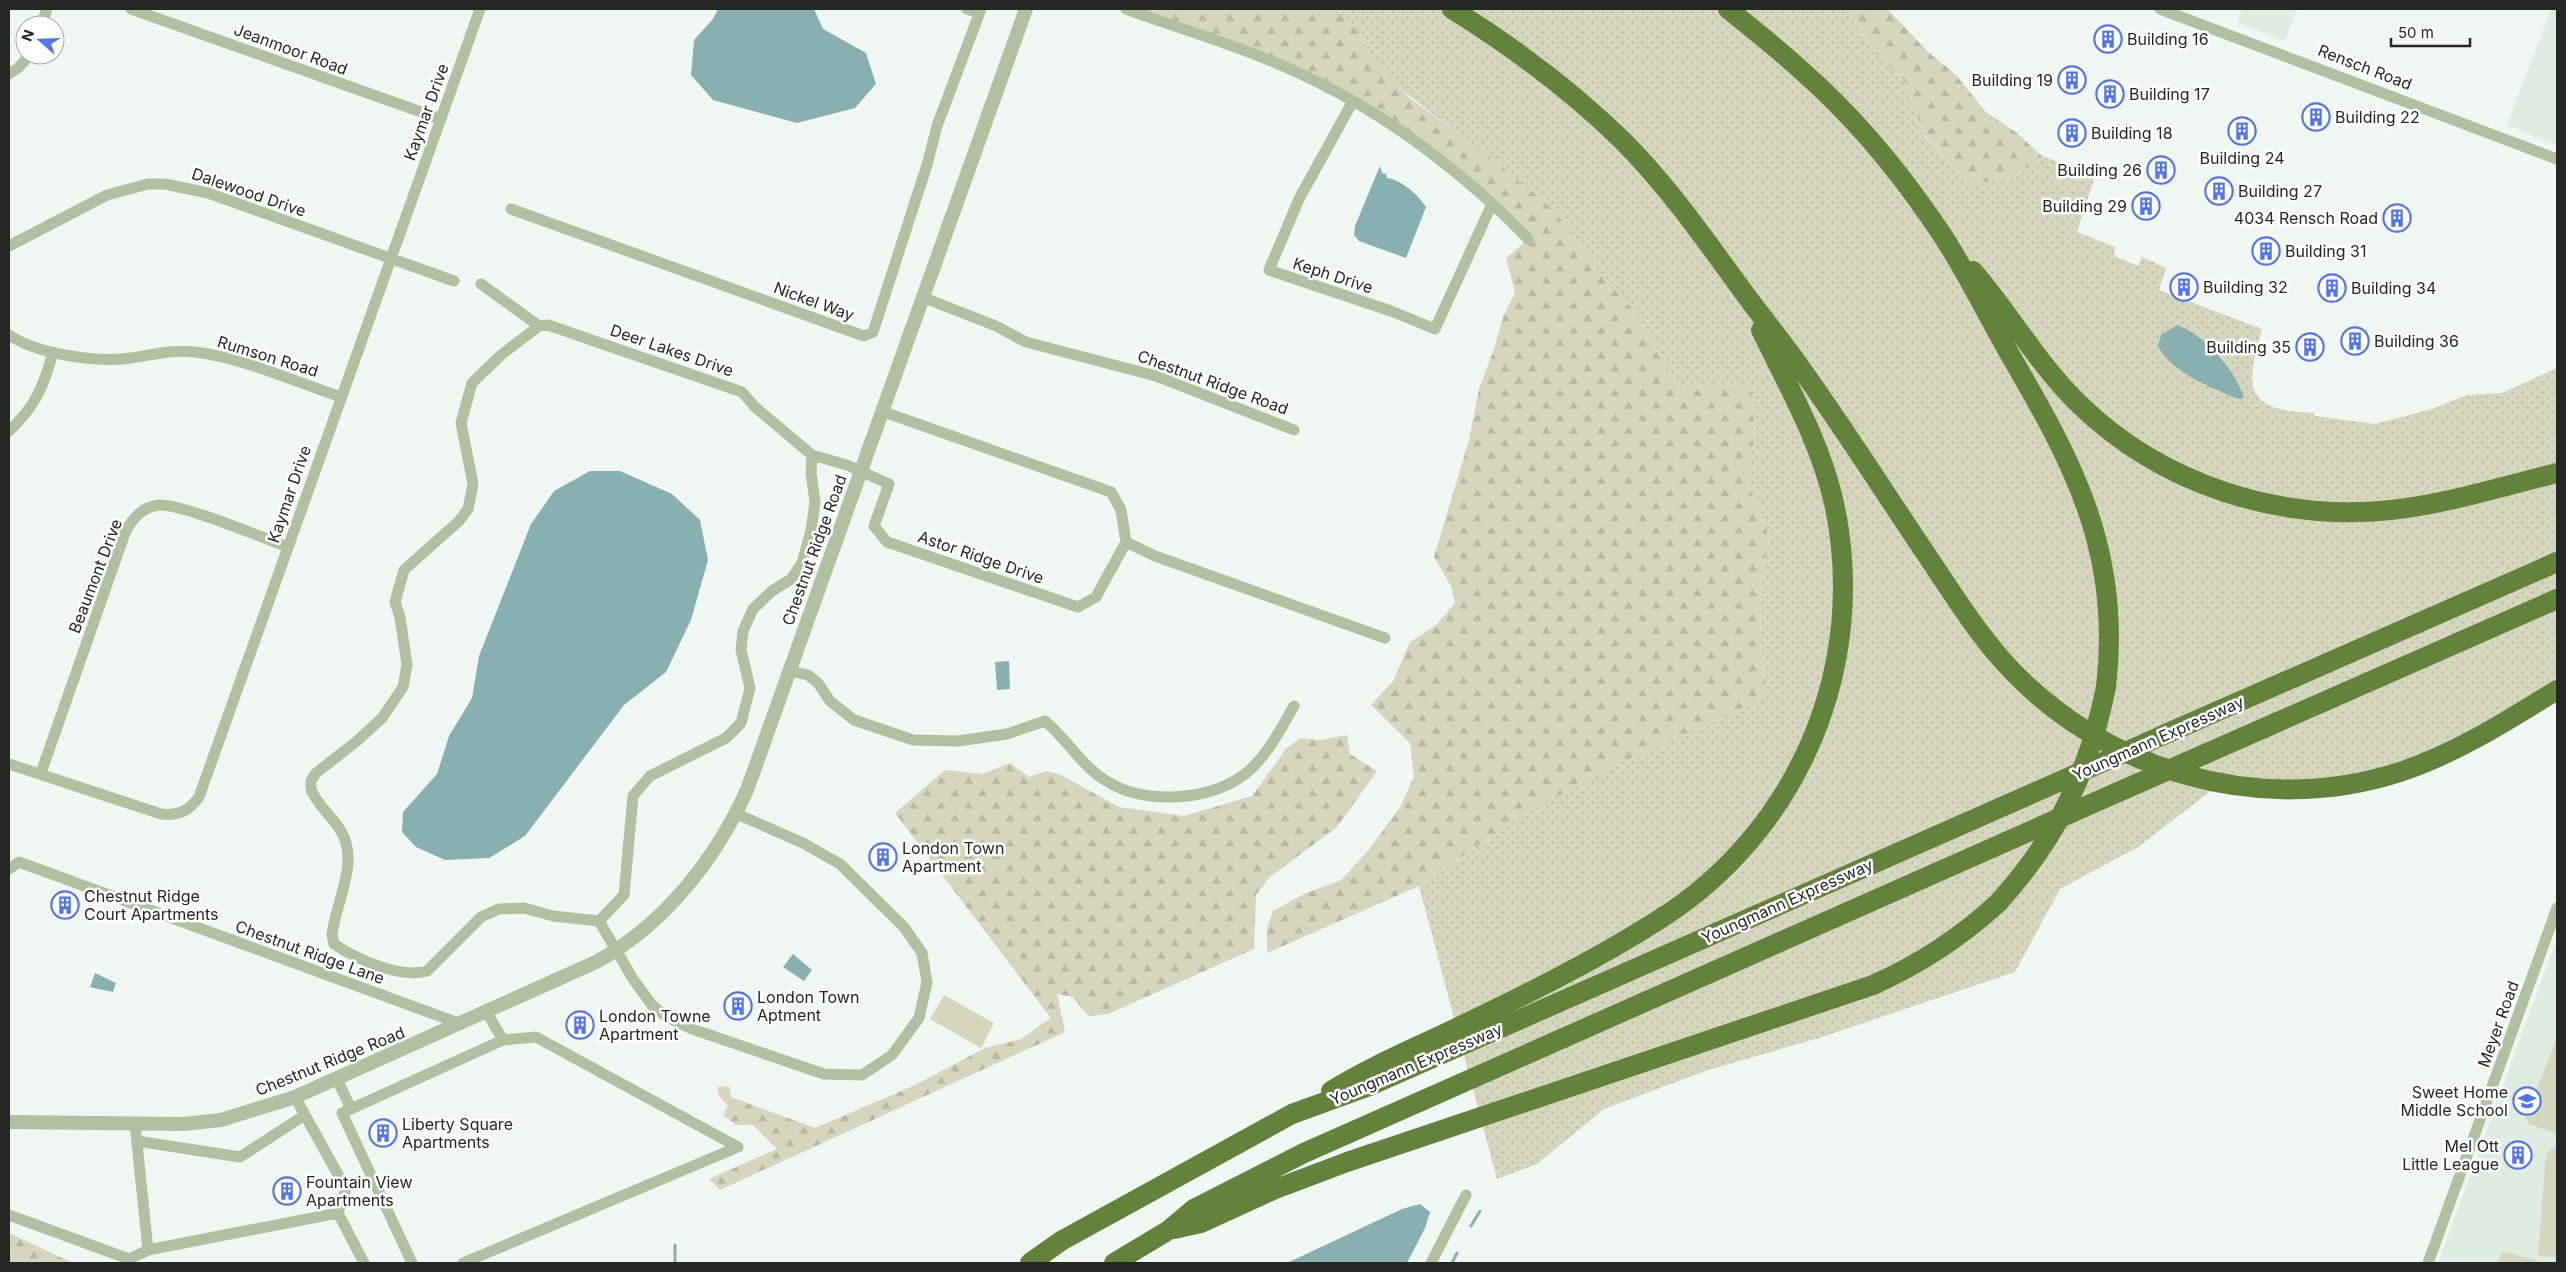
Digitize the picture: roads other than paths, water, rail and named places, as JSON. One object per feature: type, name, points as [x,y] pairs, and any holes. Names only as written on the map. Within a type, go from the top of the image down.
[{"type":"highway","points":[[1452,9],[1532,62],[1608,127],[1674,198],[1800,366],[1963,609],[1995,652],[2027,686],[2058,711],[2122,751],[2182,774],[2230,785],[2279,790],[2338,786],[2396,773],[2434,759],[2482,736],[2557,690]]},
{"type":"highway","points":[[1728,9],[1802,71],[1844,113],[1905,183],[1942,235],[1983,282],[2043,364],[2079,404],[2137,450],[2171,470],[2207,486],[2278,506],[2354,512],[2392,510],[2430,504],[2557,473]]},
{"type":"highway","points":[[1169,1230],[1201,1223],[1273,1190],[1347,1162],[1873,985],[1907,969],[1941,949],[1998,903],[2038,855],[2068,805],[2090,751],[2106,686],[2110,643],[2104,565],[2090,511],[2069,462],[1942,235]]},
{"type":"highway","points":[[1292,1114],[1363,1072],[1518,997],[1661,919],[1708,884],[1735,858],[1761,828],[1793,782],[1818,728],[1834,673],[1842,617],[1842,560],[1834,502],[1820,456],[1802,412],[1742,290]]},
{"type":"highway","name":"Youngmann Expressway","points":[[1030,1263],[1061,1241],[1292,1114],[1369,1086],[2557,562]]},
{"type":"highway","name":"Youngmann Expressway","points":[[1114,1263],[1169,1230],[1194,1209],[1331,1140],[2557,599]]},
{"type":"street","name":"Jeanmoor Road","points":[[131,9],[441,120]]},
{"type":"street","name":"Kaymar Drive","points":[[9,764],[161,814],[178,814],[194,804],[199,797],[340,397],[480,9]]},
{"type":"street","name":"Nickel Way","points":[[511,209],[864,336],[873,332],[927,165],[937,126],[980,11],[967,9]]},
{"type":"street","name":"Chestnut Ridge Road","points":[[9,1122],[183,1124],[221,1120],[295,1097],[487,1013],[616,951],[652,923],[688,884],[720,842],[748,790],[881,411],[1026,9]]},
{"type":"street","points":[[1126,9],[1283,67],[1325,85],[1422,147],[1492,204],[1528,239]]},
{"type":"street","name":"Rensch Road","points":[[2160,9],[2557,158]]},
{"type":"street","points":[[9,74],[21,65]]},
{"type":"street","name":"Keph Drive","points":[[1352,101],[1299,200],[1269,270],[1391,311],[1435,330],[1492,204]]},
{"type":"street","name":"Dalewood Drive","points":[[9,246],[107,195],[148,184],[165,184],[208,193],[454,281]]},
{"type":"street","name":"Deer Lakes Drive","points":[[481,284],[538,326],[548,325],[742,392],[756,407],[812,455],[861,471]]},
{"type":"street","name":"Chestnut Ridge Road","points":[[922,297],[996,326],[1026,342],[1156,376],[1294,430]]},
{"type":"street","points":[[538,326],[501,355],[472,383],[460,423],[472,484],[468,509],[459,520],[404,570],[395,602],[400,617],[407,665],[403,687],[382,718],[357,741],[316,773],[311,781],[311,789],[343,834],[346,848],[345,876],[332,935],[334,944],[355,956],[400,972],[419,973],[427,971],[481,917],[500,909],[524,908],[553,916],[599,921]]},
{"type":"street","name":"Rumson Road","points":[[9,335],[53,352],[110,360],[159,352],[195,352],[234,361],[340,397]]},
{"type":"street","points":[[9,431],[30,408],[45,384],[53,352]]},
{"type":"street","points":[[881,411],[1110,492],[1121,510],[1126,542],[1155,556],[1385,638]]},
{"type":"street","points":[[599,921],[624,895],[634,796],[650,776],[726,738],[742,723],[750,688],[741,650],[743,631],[753,609],[772,591],[791,579],[802,562],[811,531],[815,502],[811,473],[812,455]]},
{"type":"street","name":"Astor Ridge Drive","points":[[861,471],[890,484],[874,526],[887,542],[1078,607],[1096,597],[1126,542]]},
{"type":"street","name":"Beaumont Drive","points":[[41,773],[125,533],[135,516],[152,506],[173,506],[288,547]]},
{"type":"street","points":[[790,671],[808,675],[818,683],[830,701],[854,720],[913,740],[958,742],[1008,734],[1045,721],[1082,761],[1108,782],[1145,795],[1176,797],[1219,789],[1246,773],[1273,741],[1294,706]]},
{"type":"street","points":[[599,921],[616,951],[652,1005],[667,1017],[692,1029],[824,1074],[862,1075],[892,1055],[919,1018],[927,982],[922,953],[904,927],[840,864],[803,843],[736,814]]},
{"type":"street","name":"Chestnut Ridge Lane","points":[[9,869],[19,862],[461,1024]]},
{"type":"street","name":"Meyer Road","points":[[2428,1263],[2557,908]]},
{"type":"street","points":[[487,1013],[503,1040]]},
{"type":"street","points":[[412,1263],[342,1113],[503,1040],[536,1037],[738,1147],[463,1263]]},
{"type":"street","points":[[337,1079],[351,1109]]},
{"type":"street","points":[[295,1097],[346,1189],[338,1213],[364,1263]]},
{"type":"street","points":[[137,1141],[240,1157],[306,1115]]},
{"type":"street","points":[[135,1124],[148,1250]]},
{"type":"street","points":[[1431,1263],[1466,1195]]},
{"type":"street","points":[[9,1215],[130,1259],[148,1250],[338,1213]]},
{"type":"water","points":[[718,9],[814,9],[823,29],[866,53],[876,84],[855,108],[797,123],[713,100],[691,75],[694,40],[713,19]]},
{"type":"water","points":[[1380,166],[1382,173],[1386,174],[1387,178],[1393,179],[1409,189],[1426,207],[1406,258],[1359,241],[1354,235],[1355,226]]},
{"type":"water","points":[[2177,325],[2198,337],[2217,354],[2233,375],[2244,397],[2241,399],[2236,398],[2203,384],[2172,364],[2158,346],[2161,335]]},
{"type":"water","points":[[590,471],[620,471],[672,494],[700,520],[708,560],[691,620],[666,672],[624,705],[525,836],[489,858],[445,860],[416,847],[402,832],[403,812],[437,774],[449,736],[472,698],[479,656],[531,524],[554,491]]},
{"type":"water","points":[[1009,661],[1010,689],[997,690],[995,662]]},
{"type":"water","points":[[793,954],[812,970],[804,981],[783,967]]},
{"type":"water","points":[[95,973],[116,983],[113,992],[90,987]]},
{"type":"water","points":[[1420,1204],[1430,1212],[1425,1228],[1407,1263],[1287,1263],[1402,1209]]},
{"type":"waterway","points":[[1471,1226],[1480,1211]]},
{"type":"waterway","points":[[675,1245],[675,1263]]},
{"type":"waterway","points":[[1452,1263],[1457,1253]]},
{"type":"place","name":"Building 16","points":[[2108,39]]},
{"type":"place","name":"Building 19","points":[[2072,80]]},
{"type":"place","name":"Building 17","points":[[2110,94]]},
{"type":"place","name":"Building 22","points":[[2316,117]]},
{"type":"place","name":"Building 24","points":[[2242,131]]},
{"type":"place","name":"Building 18","points":[[2072,133]]},
{"type":"place","name":"Building 26","points":[[2161,170]]},
{"type":"place","name":"Building 27","points":[[2219,191]]},
{"type":"place","name":"Building 29","points":[[2146,206]]},
{"type":"place","name":"4034 Rensch Road","points":[[2397,218]]},
{"type":"place","name":"Building 31","points":[[2266,251]]},
{"type":"place","name":"Building 32","points":[[2184,287]]},
{"type":"place","name":"Building 34","points":[[2332,288]]},
{"type":"place","name":"Building 36","points":[[2355,341]]},
{"type":"place","name":"Building 35","points":[[2310,347]]},
{"type":"place","name":"London Town Apartment","points":[[883,857]]},
{"type":"place","name":"Chestnut Ridge Court Apartments","points":[[65,905]]},
{"type":"place","name":"London Town Aptment","points":[[738,1006]]},
{"type":"place","name":"London Towne Apartment","points":[[580,1025]]},
{"type":"place","name":"Sweet Home Middle School","points":[[2527,1101]]},
{"type":"place","name":"Liberty Square Apartments","points":[[383,1133]]},
{"type":"place","name":"Mel Ott Little League","points":[[2518,1155]]},
{"type":"place","name":"Fountain View Apartments","points":[[287,1191]]}]
